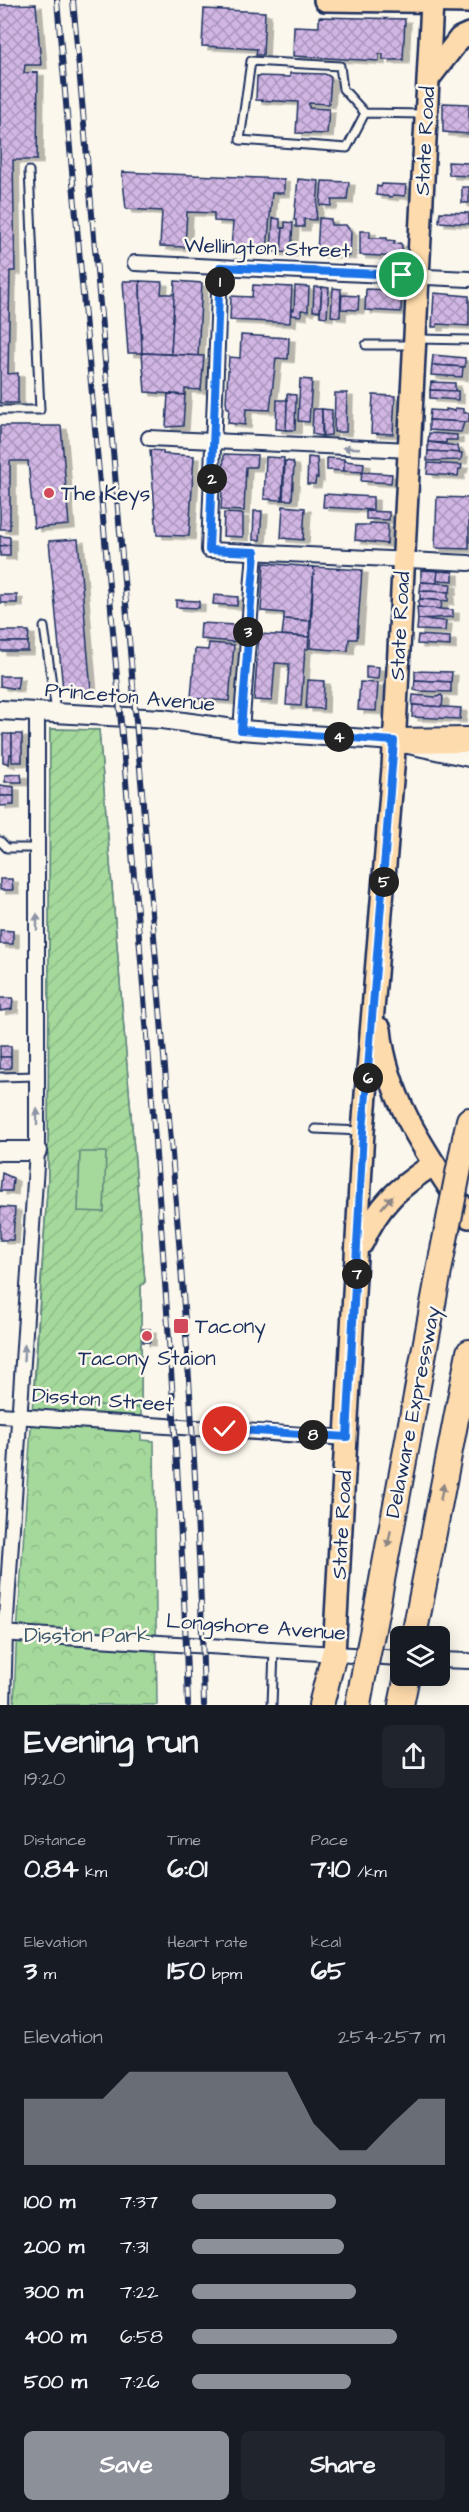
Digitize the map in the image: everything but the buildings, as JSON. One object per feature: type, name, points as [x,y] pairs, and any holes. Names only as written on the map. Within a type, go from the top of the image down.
[{"type":"highway","points":[[394,741],[469,740]]},
{"type":"highway","name":"Delaware Expressway","points":[[360,1694],[467,1129]]},
{"type":"highway","name":"Delaware Expressway","points":[[416,1626],[469,1352]]},
{"type":"highway","points":[[321,1705],[334,1654]]},
{"type":"main road","points":[[325,0],[469,2]]},
{"type":"main road","points":[[432,1],[469,17]]},
{"type":"main road","name":"State Road","points":[[334,1654],[363,1131],[376,992],[394,741],[432,1]]},
{"type":"main road","points":[[429,78],[460,38],[469,34]]},
{"type":"main road","name":"Princeton Avenue","points":[[0,710],[162,718],[241,730],[394,741],[469,757]]},
{"type":"main road","points":[[376,992],[380,1033],[387,1068],[399,1105],[469,1217]]},
{"type":"main road","points":[[0,1151],[37,1151]]},
{"type":"main road","name":"State Road","points":[[358,1252],[372,1220],[388,1199],[404,1184],[434,1164]]},
{"type":"street","name":"Wellington Street","points":[[135,263],[469,279]]},
{"type":"street","points":[[220,267],[209,550],[469,562]]},
{"type":"street","points":[[149,438],[410,450]]},
{"type":"street","points":[[241,730],[255,552]]},
{"type":"street","points":[[3,1705],[2,1633],[20,1416],[37,1151],[37,711]]},
{"type":"street","name":"Disston Street","points":[[0,1414],[347,1437]]},
{"type":"street","name":"Longshore Avenue","points":[[2,1633],[390,1657]]},
{"type":"street","points":[[450,1660],[469,1661]]},
{"type":"lane","points":[[365,113],[347,148],[240,140],[251,61],[340,66],[343,89],[365,113],[425,114]]},
{"type":"lane","points":[[0,410],[39,410],[29,171]]},
{"type":"lane","points":[[366,345],[469,340]]},
{"type":"lane","points":[[44,627],[56,712]]},
{"type":"lane","points":[[0,841],[7,848],[37,848]]},
{"type":"lane","points":[[0,1077],[37,1077]]},
{"type":"lane","points":[[315,1129],[363,1131]]},
{"type":"lane","points":[[272,1705],[274,1650]]},
{"type":"green space","name":"Disston Park","points":[[50,729],[99,730],[145,1282],[141,1286],[141,1440],[154,1441],[157,1705],[14,1705],[48,1177]]},
{"type":"green space","points":[[50,729],[99,730],[145,1282],[141,1286],[141,1408],[39,1401],[34,1394],[48,1177]]},
{"type":"green space","points":[[80,1152],[106,1152],[104,1212],[78,1211]]},
{"type":"railway","points":[[57,0],[119,696],[153,1113],[178,1483],[188,1705]]},
{"type":"railway","points":[[73,0],[181,1272],[196,1488],[204,1705]]},
{"type":"place","name":"The Keys","points":[[49,493]]},
{"type":"place","name":"Tacony","points":[[181,1326]]},
{"type":"place","name":"Tacony Staion","points":[[147,1336]]},
{"type":"route","points":[[225,1429],[347,1437],[363,1131],[376,992],[394,741],[241,730],[255,552],[209,550],[220,267],[402,275]]}]
